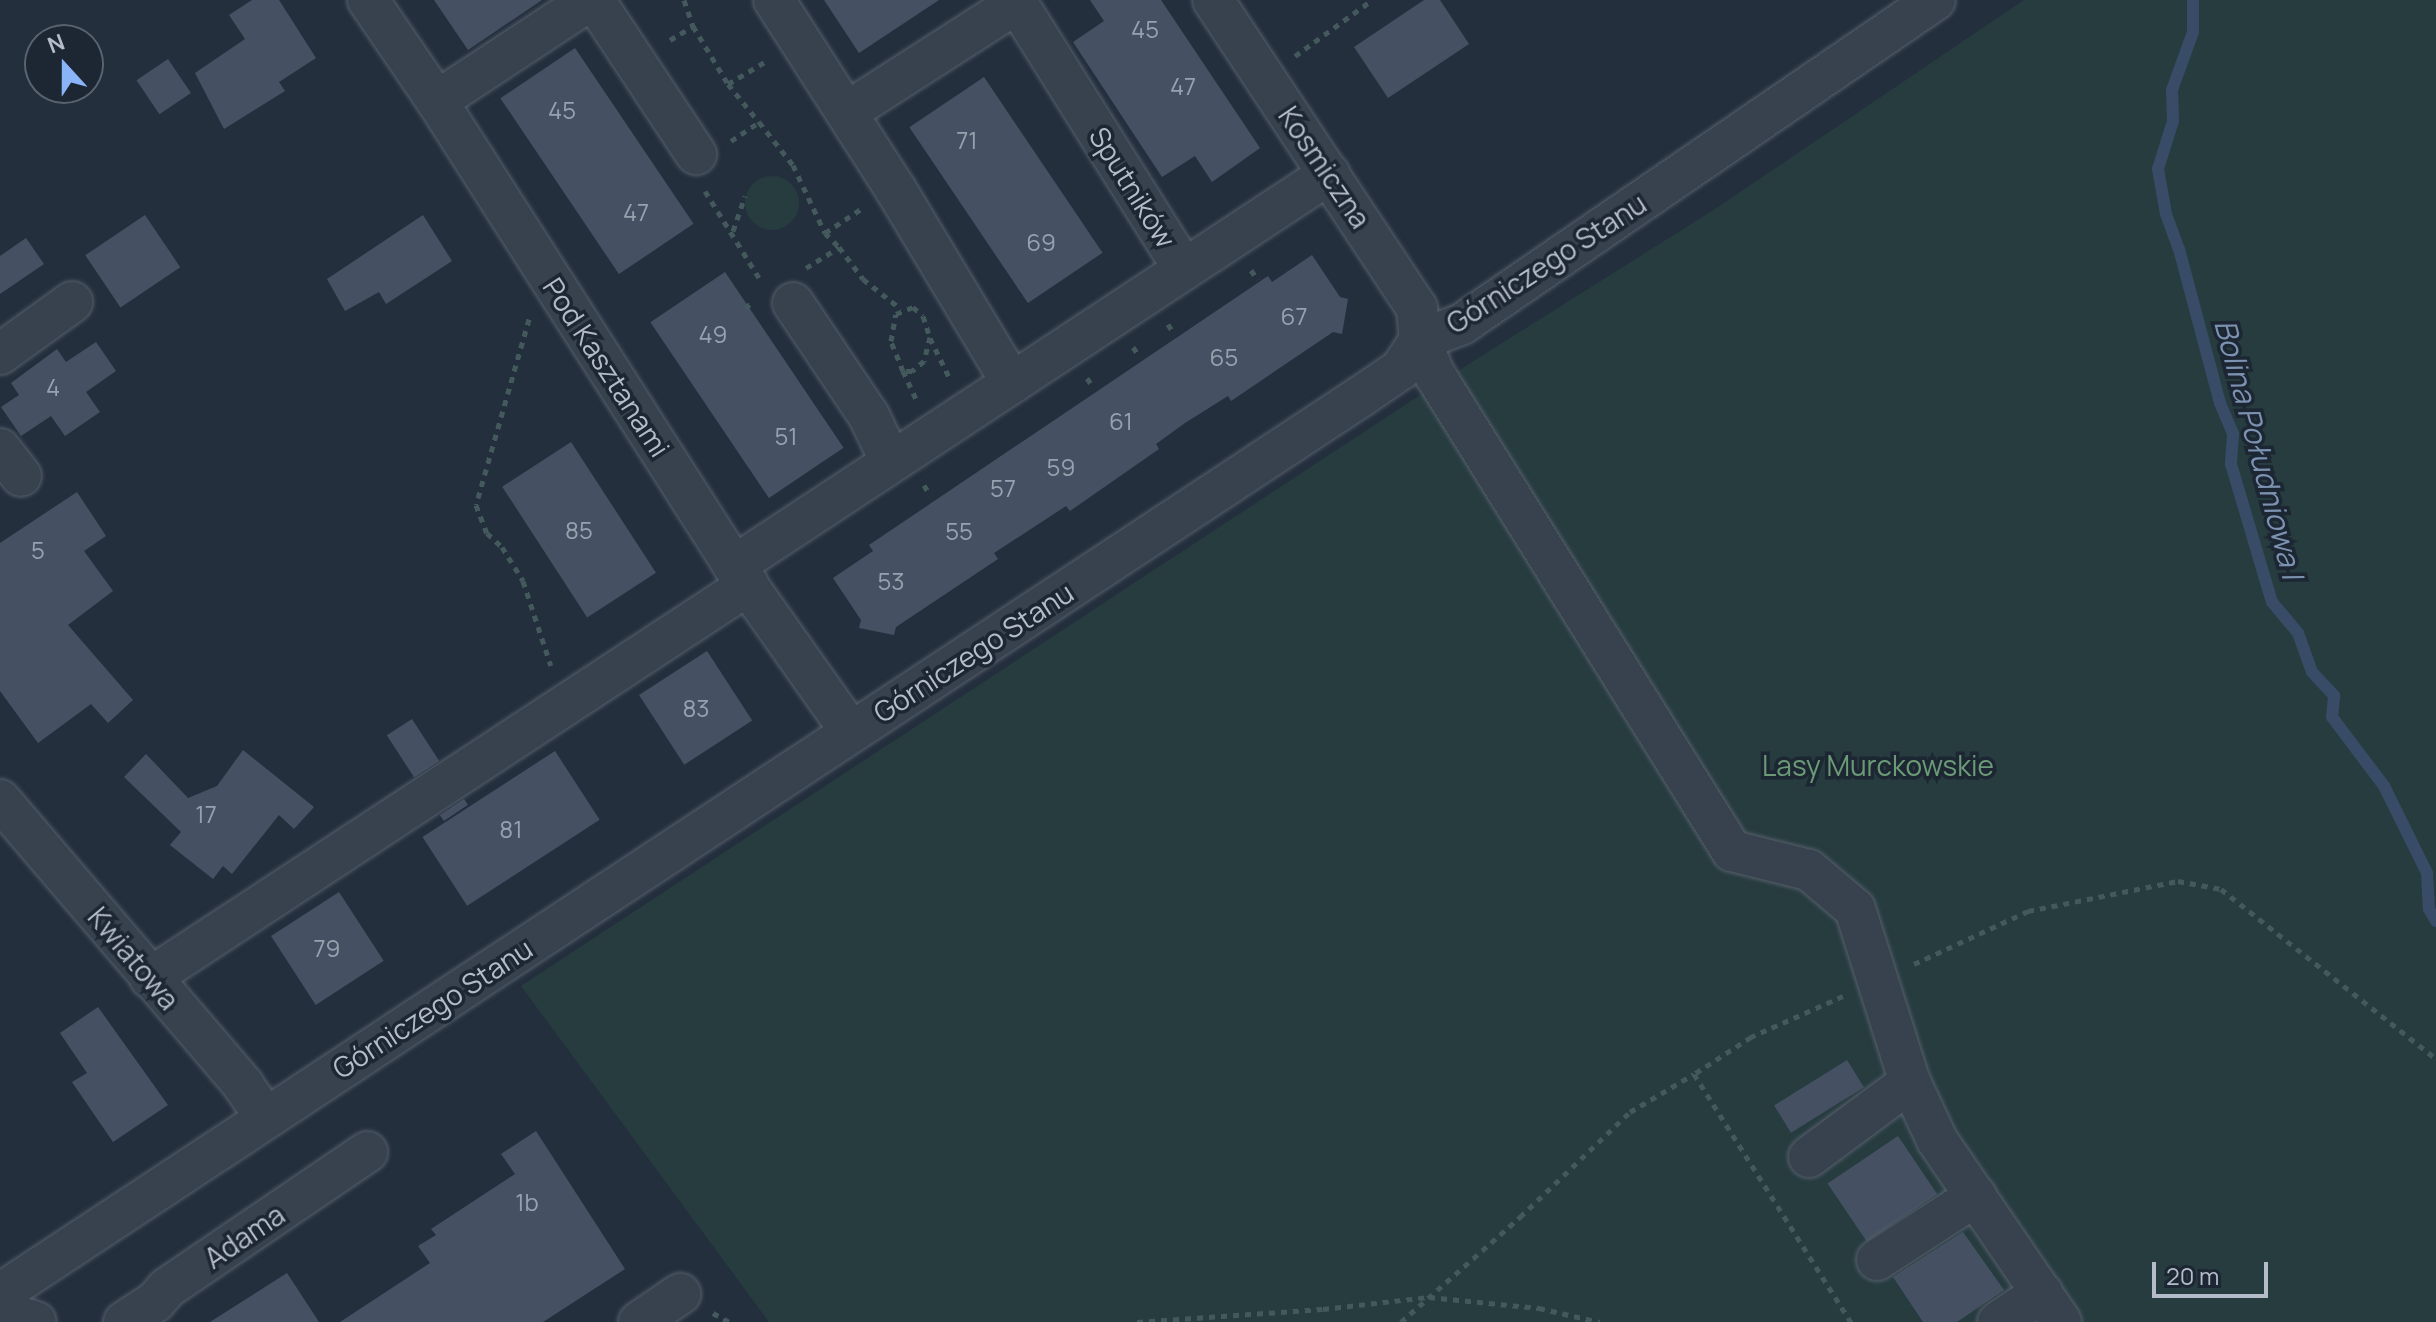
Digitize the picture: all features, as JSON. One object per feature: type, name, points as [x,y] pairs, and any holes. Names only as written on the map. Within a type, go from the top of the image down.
[{"type":"street","name":"Pod Kasztanami","points":[[368,0],[437,101],[741,575],[851,732]]},
{"type":"street","points":[[437,101],[592,0],[710,150]]},
{"type":"street","points":[[774,0],[847,112],[1012,383]]},
{"type":"street","name":"Kosmiczna","points":[[1213,0],[1417,308],[1420,340],[1435,375],[1732,851],[1809,870],[1855,909],[1910,1082],[1937,1140],[2052,1308]]},
{"type":"street","name":"Górniczego Stanu","points":[[0,1294],[1401,369],[1420,340],[1462,324],[1935,0]]},
{"type":"street","points":[[847,112],[1016,1]]},
{"type":"street","name":"Sputników","points":[[1016,1],[1184,269],[1329,174]]},
{"type":"street","points":[[150,978],[741,575],[891,462],[1184,269]]},
{"type":"street","points":[[0,354],[72,302]]},
{"type":"street","points":[[793,303],[869,416],[891,462]]},
{"type":"street","name":"Kwiatowa","points":[[0,800],[243,1085],[266,1118]]},
{"type":"street","points":[[1809,1157],[1910,1082]]},
{"type":"street","name":"Adama","points":[[124,1322],[155,1302],[167,1288],[367,1152]]},
{"type":"street","points":[[1877,1260],[1976,1196]]},
{"type":"street","points":[[639,1322],[680,1294]]},
{"type":"street","points":[[0,1304],[7,1313],[36,1322]]},
{"type":"street","points":[[1998,1322],[2052,1308]]},
{"type":"path","points":[[684,0],[693,26],[728,84],[793,165],[825,233],[839,247]]},
{"type":"path","points":[[1265,77],[1372,0]]},
{"type":"path","points":[[670,40],[693,26]]},
{"type":"path","points":[[759,122],[685,161],[733,231],[770,297],[793,303]]},
{"type":"path","points":[[800,197],[803,187]]},
{"type":"path","points":[[733,231],[745,196]]},
{"type":"path","points":[[913,307],[923,316],[930,337],[924,361],[912,371],[903,371],[895,357],[891,341],[896,314],[913,307]]},
{"type":"path","points":[[530,318],[521,336],[476,505],[487,533],[502,547],[523,581],[554,671]]},
{"type":"path","points":[[1401,1322],[1630,1112],[1751,1037],[2028,911],[2178,881],[2221,889],[2436,1059]]},
{"type":"path","points":[[1694,1074],[1851,1322]]},
{"type":"path","points":[[1137,1322],[1323,1309],[1429,1297],[1539,1308],[1599,1322]]},
{"type":"green space","name":"Lasy Murckowskie","points":[[2024,0],[2436,0],[2436,1322],[769,1322],[521,986],[1434,386],[1715,209]]},
{"type":"green space","points":[[772,176],[791,184],[799,203],[791,222],[772,230],[753,222],[745,203],[753,184]]},
{"type":"building","points":[[252,0],[279,0],[316,58],[279,82],[285,91],[224,129],[195,73],[245,39],[229,15]]},
{"type":"building","points":[[434,0],[542,0],[468,50]]},
{"type":"building","points":[[824,0],[939,0],[859,53]]},
{"type":"building","points":[[1090,0],[1161,0],[1260,148],[1212,182],[1195,156],[1162,177],[1073,42],[1104,21]]},
{"type":"building","points":[[1424,0],[1440,0],[1469,44],[1388,98],[1354,47]]},
{"type":"building","points":[[575,48],[694,224],[619,274],[500,98]]},
{"type":"building","points":[[168,59],[191,93],[159,114],[136,80]]},
{"type":"building","points":[[984,77],[1103,253],[1028,303],[909,127]]},
{"type":"building","points":[[145,215],[180,267],[121,307],[85,255]]},
{"type":"building","points":[[423,215],[452,261],[386,304],[379,292],[345,311],[327,279]]},
{"type":"building","points":[[26,238],[44,264],[0,294],[0,256]]},
{"type":"building","points":[[1312,255],[1340,297],[1348,299],[1342,334],[1333,332],[1231,401],[1228,396],[1185,423],[1156,444],[1159,449],[1070,511],[1066,506],[994,553],[998,559],[896,627],[894,635],[859,628],[861,620],[833,578],[873,551],[869,545],[1268,276],[1272,282]]},
{"type":"building","points":[[725,272],[844,448],[769,498],[650,322]]},
{"type":"building","points":[[96,342],[116,371],[86,392],[100,412],[65,436],[51,416],[21,436],[1,407],[19,395],[11,383],[57,349],[66,362]]},
{"type":"building","points":[[571,442],[656,573],[587,617],[502,487]]},
{"type":"building","points":[[77,492],[106,536],[84,551],[113,591],[68,625],[133,700],[108,723],[91,704],[38,743],[0,691],[0,543]]},
{"type":"building","points":[[707,651],[752,721],[684,765],[639,695]]},
{"type":"building","points":[[412,719],[439,761],[414,777],[387,735]]},
{"type":"building","points":[[243,750],[314,807],[294,829],[279,815],[232,874],[223,866],[213,879],[170,845],[181,832],[124,777],[146,754],[188,798],[217,786]]},
{"type":"building","points":[[555,751],[600,820],[467,906],[422,837]]},
{"type":"building","points":[[464,799],[468,805],[444,821],[440,815]]},
{"type":"building","points":[[339,892],[384,961],[316,1005],[271,936]]},
{"type":"building","points":[[98,1007],[168,1105],[113,1142],[72,1082],[87,1073],[60,1033]]},
{"type":"building","points":[[1847,1060],[1864,1087],[1791,1133],[1774,1106]]},
{"type":"building","points":[[536,1131],[625,1269],[543,1322],[340,1322],[430,1263],[418,1246],[436,1235],[431,1229],[515,1174],[501,1154]]},
{"type":"building","points":[[1898,1136],[1937,1194],[1867,1242],[1828,1184]]},
{"type":"building","points":[[1963,1232],[2004,1290],[1957,1322],[1923,1322],[1893,1277]]},
{"type":"building","points":[[287,1273],[319,1322],[210,1322]]},
{"type":"waterway","name":"Bolina Południowa I","points":[[2193,0],[2193,32],[2172,90],[2173,121],[2158,169],[2166,214],[2179,249],[2220,403],[2233,434],[2231,464],[2272,602],[2298,633],[2312,672],[2334,696],[2332,717],[2384,786],[2427,873],[2429,909],[2436,921]]}]
